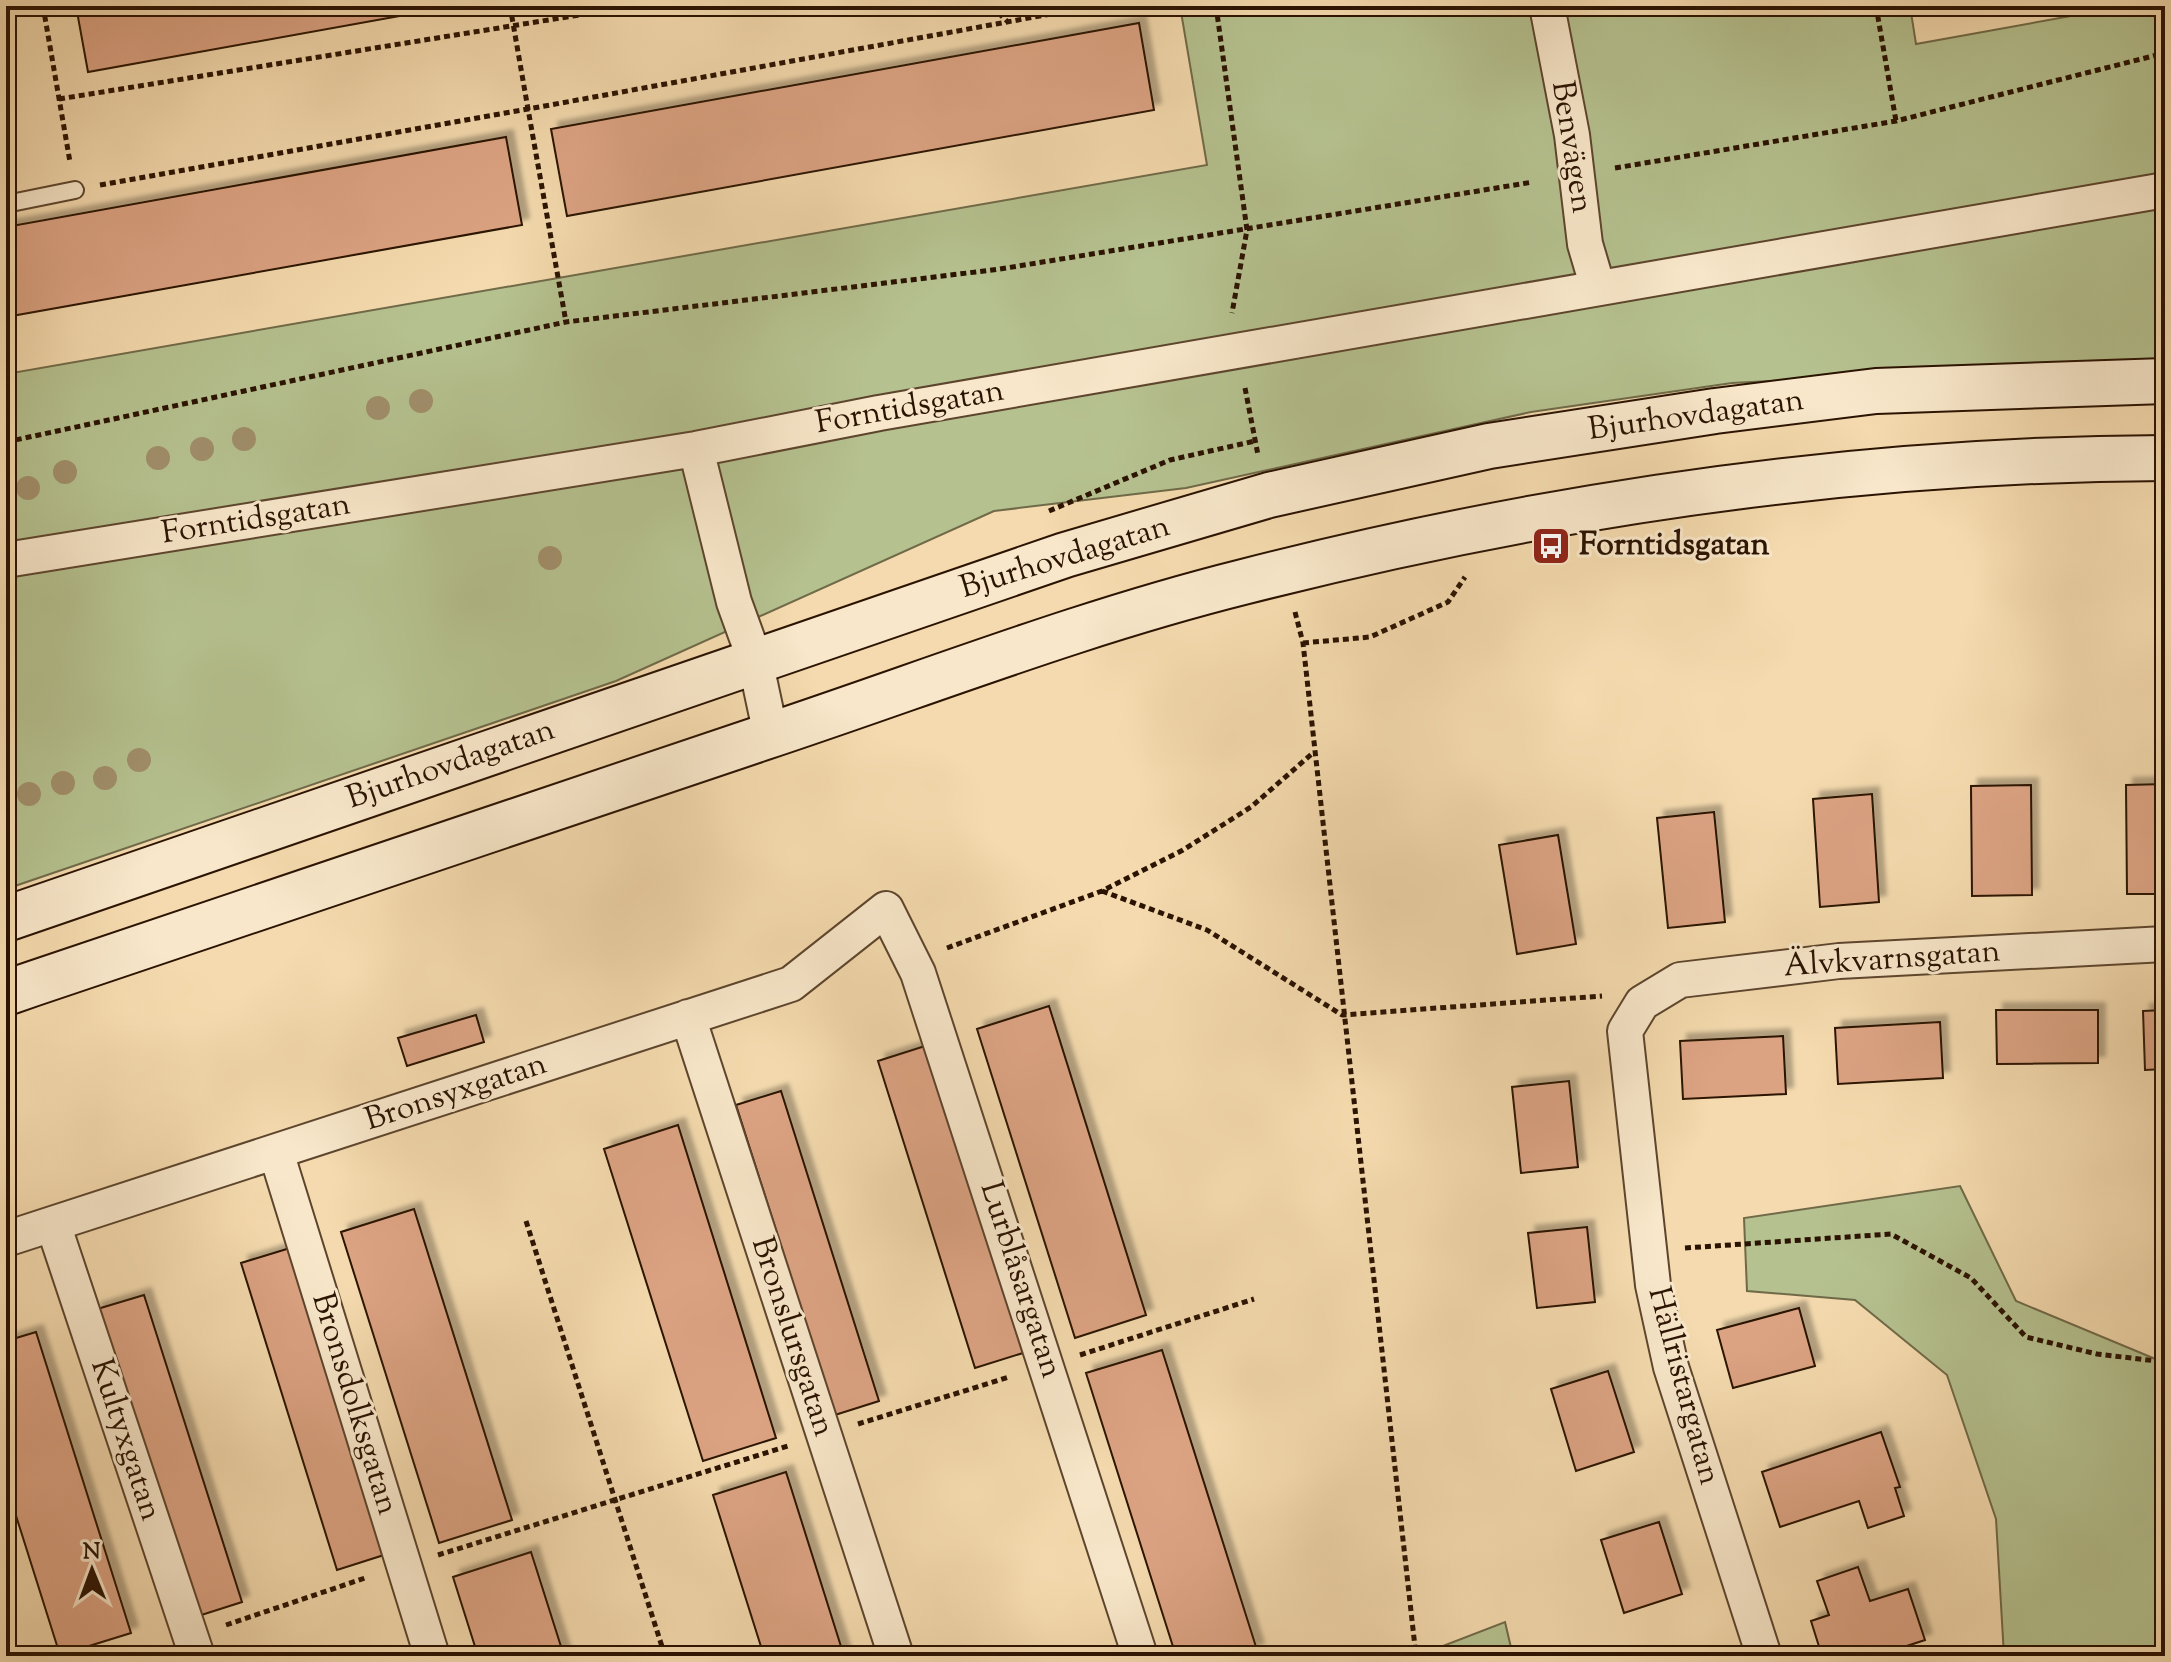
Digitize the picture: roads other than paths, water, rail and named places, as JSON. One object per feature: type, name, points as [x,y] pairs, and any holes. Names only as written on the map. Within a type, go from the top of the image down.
[{"type":"main road","name":"Bjurhovdagatan","points":[[6,919],[1065,555],[1255,500],[1489,446],[1715,411],[1876,391],[2165,381]]},
{"type":"main road","points":[[6,993],[359,870],[771,735],[947,672],[1243,582],[1497,525],[1606,505],[1828,475],[1940,466],[2165,458]]},
{"type":"street","name":"Benvägen","points":[[1547,6],[1572,135],[1585,244],[1598,288]]},
{"type":"street","name":"Forntidsgatan","points":[[6,560],[696,449],[895,410],[2165,190]]},
{"type":"street","points":[[696,449],[734,602],[755,660],[771,735]]},
{"type":"street","name":"Bronsyxgatan","points":[[6,1239],[791,984],[886,909]]},
{"type":"street","name":"Lurblåsargatan","points":[[886,909],[918,973],[1048,1365],[1140,1656]]},
{"type":"street","name":"Älvkvarnsgatan","points":[[1638,1010],[1680,980],[1839,961],[2165,944]]},
{"type":"street","name":"Hällristargatan","points":[[1638,1010],[1625,1031],[1649,1250],[1671,1367],[1764,1656]]},
{"type":"street","name":"Bronslursgatan","points":[[688,1017],[896,1656]]},
{"type":"street","name":"Bronsdolksgatan","points":[[276,1152],[432,1656]]},
{"type":"street","name":"Kultyxgatan","points":[[53,1224],[194,1646]]},
{"type":"lane","points":[[6,204],[75,190]]},
{"type":"place","name":"Forntidsgatan","points":[[1551,546]]}]
